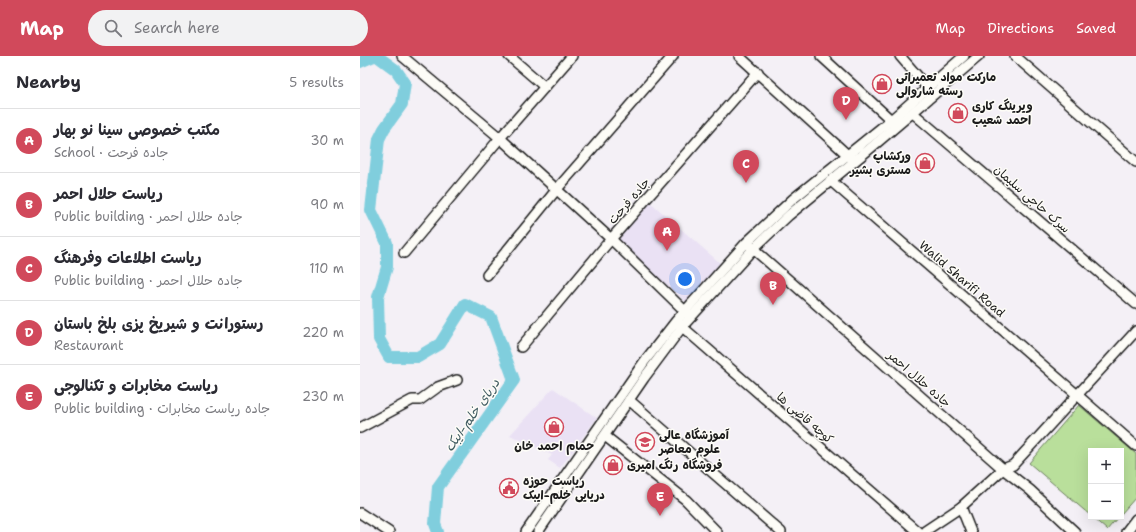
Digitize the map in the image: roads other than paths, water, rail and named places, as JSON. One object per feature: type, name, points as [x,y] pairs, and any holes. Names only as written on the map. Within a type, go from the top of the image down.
[{"type":"street","points":[[402,56],[500,138],[557,189],[689,314]]},
{"type":"street","points":[[509,56],[545,87]]},
{"type":"street","points":[[404,253],[500,138],[572,56]]},
{"type":"street","points":[[487,275],[557,189],[673,56]]},
{"type":"street","points":[[739,56],[852,158]]},
{"type":"street","points":[[822,56],[891,120]]},
{"type":"street","points":[[900,56],[927,87]]},
{"type":"street","points":[[750,246],[831,181],[891,120],[964,56]]},
{"type":"street","points":[[526,532],[644,362],[793,199],[913,113],[979,56]]},
{"type":"street","points":[[1015,56],[1136,162]]},
{"type":"street","name":"جاده فرحت","points":[[522,347],[611,239],[758,72]]},
{"type":"street","name":"سرک حاجی سلیمان","points":[[913,113],[1136,304]]},
{"type":"street","name":"Walid Sharifi Road","points":[[831,181],[1136,446]]},
{"type":"street","name":"جاده حلال احمر","points":[[750,246],[1004,469],[1030,490],[1075,532]]},
{"type":"street","points":[[538,532],[605,436],[679,324]]},
{"type":"street","name":"کوچه قاضی ها","points":[[679,324],[921,532]]},
{"type":"street","points":[[921,532],[961,507],[1004,469],[1013,465],[1136,331]]},
{"type":"street","points":[[360,428],[412,400],[420,400],[438,387],[457,380]]},
{"type":"street","points":[[629,400],[780,532]]},
{"type":"street","points":[[605,436],[686,500],[717,532]]},
{"type":"street","points":[[961,507],[971,532]]},
{"type":"street","points":[[360,513],[389,532]]},
{"type":"street","points":[[1126,532],[1136,519]]},
{"type":"waterway","name":"دریای خلم-ایبک","points":[[360,62],[374,56]]},
{"type":"waterway","name":"دریای خلم-ایبک","points":[[377,56],[396,70],[405,83],[402,104],[384,129],[379,139],[371,210],[387,243],[387,267],[378,297],[379,339],[389,357],[418,357],[440,344],[465,304],[491,317],[514,380],[438,487],[435,524],[438,532]]},
{"type":"place","name":"مارکت مواد تعمیراتی رسته شاروالی","points":[[882,84]]},
{"type":"place","name":"ویرینگ کاری احمد شعیب","points":[[958,113]]},
{"type":"place","name":"رستورانت و شیریخ پزی بلخ باستان","points":[[846,120]]},
{"type":"place","name":"ورکشاپ مستری بشیر","points":[[925,163]]},
{"type":"place","name":"ریاست اطلاعات وفرهنگ","points":[[746,183]]},
{"type":"place","name":"مکتب خصوصی سینا نو بهار","points":[[667,251]]},
{"type":"place","name":"ریاست حلال احمر","points":[[773,305]]},
{"type":"place","name":"حمام احمد خان","points":[[554,427]]},
{"type":"place","name":"آموزشگاه عالی علوم معاصر","points":[[645,442]]},
{"type":"place","name":"فروشگاه رنگ امیری","points":[[613,465]]},
{"type":"place","name":"ریاست حوزه دریایی خلم-ایبک","points":[[509,488]]},
{"type":"place","name":"ریاست مخابرات و تکنالوجی","points":[[660,516]]}]
